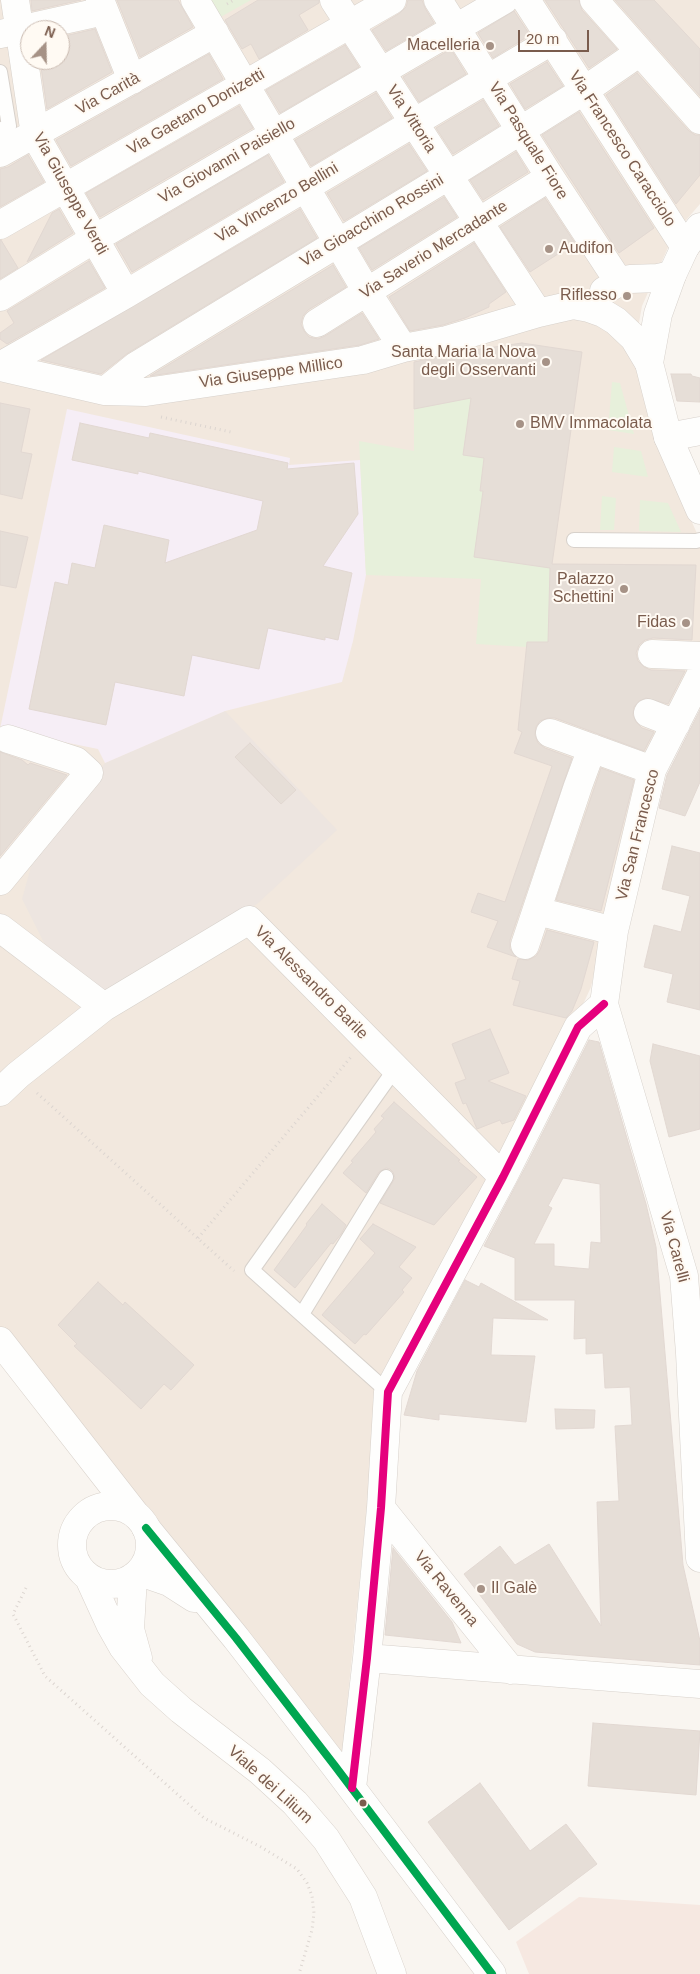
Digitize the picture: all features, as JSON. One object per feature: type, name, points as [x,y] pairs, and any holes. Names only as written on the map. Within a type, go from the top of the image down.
[{"type":"street","name":"Via Giuseppe Verdi","points":[[15,0],[10,32],[34,135],[126,294]]},
{"type":"street","points":[[194,0],[245,83],[367,292],[403,348]]},
{"type":"street","name":"Via Vittoria","points":[[334,0],[538,313]]},
{"type":"street","name":"Via Gaetano Donizetti","points":[[0,225],[392,0]]},
{"type":"street","name":"Via Pasquale Fiore","points":[[438,0],[619,282]]},
{"type":"street","name":"Via Giovanni Paisiello","points":[[0,297],[94,239],[504,0]]},
{"type":"street","name":"Via Francesco Caracciolo","points":[[526,0],[585,90],[693,237]]},
{"type":"street","points":[[594,0],[700,120]]},
{"type":"street","points":[[10,32],[102,6],[132,80]]},
{"type":"street","name":"Via Carità","points":[[0,153],[215,33]]},
{"type":"street","name":"Via Vincenzo Bellini","points":[[0,366],[126,294],[553,40]]},
{"type":"street","name":"Via Gioacchino Rossini","points":[[105,391],[136,366],[448,176],[520,129],[585,90],[640,52]]},
{"type":"street","name":"Via Saverio Mercadante","points":[[317,323],[550,177]]},
{"type":"street","points":[[649,363],[658,314],[672,275],[693,237]]},
{"type":"street","points":[[619,282],[630,279],[658,278],[672,275]]},
{"type":"street","name":"Via Giuseppe Millico","points":[[0,366],[105,391],[146,392],[363,360],[403,348],[447,340],[538,313],[573,305],[603,292],[619,282]]},
{"type":"street","points":[[573,305],[590,308],[616,321],[634,338],[649,363],[665,428],[700,510]]},
{"type":"street","points":[[665,428],[700,432]]},
{"type":"street","points":[[652,654],[700,656]]},
{"type":"street","name":"Via San Francesco","points":[[604,1004],[614,931],[652,770],[700,676]]},
{"type":"street","points":[[648,713],[676,724]]},
{"type":"street","points":[[550,733],[652,770]]},
{"type":"street","points":[[0,881],[89,773],[76,761],[8,739]]},
{"type":"street","points":[[525,945],[592,748]]},
{"type":"street","points":[[537,911],[614,931]]},
{"type":"street","name":"Via Alessandro Barile","points":[[9,1084],[104,1007],[248,920],[503,1177]]},
{"type":"street","points":[[0,928],[104,1007]]},
{"type":"street","points":[[352,1788],[367,1658],[381,1508],[388,1392],[503,1177],[578,1027],[604,1004]]},
{"type":"street","name":"Via Carelli","points":[[604,1004],[692,1277],[700,1557]]},
{"type":"street","name":"Viale dei Lilium","points":[[0,1342],[141,1521],[150,1542],[150,1551],[145,1564],[136,1574],[130,1629],[133,1645],[143,1674]]},
{"type":"street","name":"Viale dei Lilium","points":[[66,1427],[86,1474],[88,1486],[85,1515],[74,1530],[71,1548],[77,1565],[90,1578],[110,1624],[123,1647],[143,1674],[164,1696],[260,1771],[311,1820],[340,1859],[363,1897],[392,1974]]},
{"type":"street","points":[[85,1515],[96,1508],[123,1507],[141,1521],[229,1628],[492,1974]]},
{"type":"street","name":"Via Ravenna","points":[[381,1508],[511,1670]]},
{"type":"street","points":[[90,1578],[100,1583],[112,1584],[123,1582],[136,1574],[157,1576],[181,1588],[229,1628]]},
{"type":"street","points":[[367,1658],[700,1684]]},
{"type":"lane","points":[[0,72],[9,126],[0,130]]},
{"type":"lane","points":[[574,540],[700,540]]},
{"type":"lane","points":[[388,1392],[252,1270],[395,1069]]},
{"type":"lane","points":[[302,1314],[386,1177]]},
{"type":"path","points":[[198,1238],[366,1039]]},
{"type":"path","points":[[9,1084],[198,1238],[234,1271],[252,1270]]},
{"type":"path","points":[[26,1588],[13,1614],[45,1676],[204,1818],[261,1847],[297,1870],[307,1883],[312,1896],[314,1914],[312,1930],[299,1974]]},
{"type":"shaded area","points":[[0,0],[700,0],[700,204],[674,234],[642,306],[638,328],[657,445],[700,540],[700,660],[641,766],[591,987],[574,1024],[378,1398],[342,1755],[0,1327]]},
{"type":"shaded area","points":[[67,409],[290,458],[289,465],[360,460],[366,575],[353,641],[342,682],[225,711],[105,763],[98,749],[0,729]]},
{"type":"shaded area","points":[[225,711],[337,830],[257,904],[108,993],[44,943],[22,899],[32,863],[105,763]]},
{"type":"shaded area","points":[[579,1897],[700,1905],[700,1974],[529,1974],[516,1942]]},
{"type":"green space","points":[[205,0],[251,0],[217,19]]},
{"type":"green space","points":[[612,382],[620,383],[634,434],[608,430]]},
{"type":"green space","points":[[471,398],[463,454],[484,458],[480,490],[490,492],[482,501],[474,557],[550,568],[548,642],[527,647],[476,644],[481,579],[366,575],[359,441],[414,451],[414,409]]},
{"type":"green space","points":[[614,447],[641,451],[648,477],[612,472]]},
{"type":"green space","points":[[602,496],[616,498],[614,530],[600,530]]},
{"type":"green space","points":[[640,500],[668,503],[681,532],[639,531]]},
{"type":"building","points":[[31,0],[81,0],[32,11]]},
{"type":"building","points":[[117,0],[178,0],[193,27],[140,57]]},
{"type":"building","points":[[258,0],[319,0],[319,3],[299,15],[308,30],[259,59],[251,44],[242,49],[225,20]]},
{"type":"building","points":[[408,0],[422,0],[434,23],[386,51],[372,30],[400,13],[406,7]]},
{"type":"building","points":[[545,0],[579,0],[582,10],[617,49],[589,68]]},
{"type":"building","points":[[615,0],[654,0],[700,49],[700,96]]},
{"type":"building","points":[[514,11],[530,35],[493,58],[478,33]]},
{"type":"building","points":[[95,29],[112,72],[47,109],[41,70],[70,70],[70,35]]},
{"type":"building","points":[[345,45],[359,67],[280,113],[266,90]]},
{"type":"building","points":[[451,49],[466,74],[419,102],[403,77]]},
{"type":"building","points":[[209,54],[223,79],[71,166],[56,140]]},
{"type":"building","points":[[547,62],[563,86],[525,109],[510,84]]},
{"type":"building","points":[[637,73],[688,130],[695,135],[700,135],[700,175],[676,204],[606,95]]},
{"type":"building","points":[[376,93],[392,118],[311,166],[295,140]]},
{"type":"building","points":[[483,100],[499,126],[453,154],[436,128]]},
{"type":"building","points":[[239,106],[253,128],[100,217],[86,193]]},
{"type":"building","points":[[579,112],[654,228],[619,253],[542,135]]},
{"type":"building","points":[[409,144],[427,171],[344,221],[327,193]]},
{"type":"building","points":[[516,152],[528,172],[483,200],[470,180]]},
{"type":"building","points":[[28,155],[44,182],[0,207],[0,169],[8,167]]},
{"type":"building","points":[[268,155],[284,182],[132,272],[116,244]]},
{"type":"building","points":[[444,197],[457,217],[372,270],[359,248]]},
{"type":"building","points":[[545,198],[575,243],[530,272],[500,227]]},
{"type":"building","points":[[59,209],[73,233],[27,262],[52,213]]},
{"type":"building","points":[[300,209],[317,238],[128,353],[101,374],[41,360]]},
{"type":"building","points":[[0,241],[18,268],[0,279]]},
{"type":"building","points":[[474,243],[506,292],[489,304],[489,307],[465,318],[443,325],[410,331],[389,297]]},
{"type":"building","points":[[89,261],[105,288],[7,344],[0,339],[0,333],[14,323],[7,311]]},
{"type":"building","points":[[333,265],[346,287],[308,310],[303,316],[301,324],[304,331],[309,337],[318,339],[362,313],[379,339],[360,345],[150,376]]},
{"type":"building","points":[[522,343],[582,352],[552,564],[696,565],[692,640],[653,638],[645,640],[639,645],[636,653],[638,661],[644,667],[651,670],[685,671],[668,704],[646,698],[639,701],[634,707],[633,715],[636,722],[642,728],[654,732],[644,751],[555,718],[540,721],[536,727],[535,735],[538,743],[545,748],[572,758],[510,940],[510,949],[516,957],[487,947],[498,921],[471,912],[478,893],[505,902],[552,766],[514,753],[522,732],[518,730],[527,642],[548,642],[550,568],[474,557],[483,491],[480,491],[484,458],[463,455],[471,398],[414,409],[414,362],[461,352]]},
{"type":"building","points":[[671,374],[691,374],[700,378],[700,402],[677,401]]},
{"type":"building","points":[[0,403],[30,409],[21,452],[32,454],[22,499],[0,494]]},
{"type":"building","points":[[80,423],[149,438],[150,433],[288,463],[287,469],[354,463],[358,514],[323,566],[352,573],[338,640],[325,637],[325,640],[268,628],[259,669],[192,655],[184,696],[115,682],[106,725],[29,709],[55,582],[68,585],[72,563],[95,568],[104,525],[169,540],[165,563],[257,530],[263,501],[138,471],[138,474],[72,460]]},
{"type":"building","points":[[0,531],[28,537],[16,588],[0,585]]},
{"type":"building","points":[[700,710],[700,782],[685,816],[659,808],[667,775]]},
{"type":"building","points":[[250,743],[296,790],[281,804],[235,757]]},
{"type":"building","points":[[0,752],[22,760],[28,765],[30,763],[67,775],[0,856]]},
{"type":"building","points":[[601,768],[634,780],[601,911],[556,900]]},
{"type":"building","points":[[672,846],[700,853],[700,1010],[667,1002],[673,974],[644,967],[654,925],[681,932],[690,896],[662,889]]},
{"type":"building","points":[[547,930],[594,942],[581,989],[572,1011],[566,1018],[513,1005],[520,981],[512,979],[518,959],[528,960],[536,956]]},
{"type":"building","points":[[490,1029],[509,1073],[488,1081],[526,1096],[514,1120],[502,1124],[500,1120],[477,1129],[466,1103],[463,1104],[455,1083],[466,1079],[452,1044]]},
{"type":"building","points":[[589,1040],[599,1042],[646,1204],[656,1247],[683,1565],[700,1641],[700,1665],[535,1652],[517,1644],[464,1574],[500,1546],[515,1565],[549,1544],[601,1626],[597,1502],[619,1501],[615,1426],[632,1425],[630,1387],[605,1388],[603,1353],[586,1354],[586,1338],[574,1339],[575,1300],[515,1300],[515,1258],[484,1246]],"holes":[[[563,1178],[600,1184],[601,1243],[591,1242],[589,1269],[554,1266],[554,1244],[534,1244],[552,1208],[548,1206]]]},
{"type":"building","points":[[653,1044],[700,1056],[700,1129],[669,1137],[650,1061]]},
{"type":"building","points":[[394,1102],[477,1177],[434,1225],[380,1203],[395,1178],[390,1169],[386,1168],[379,1172],[366,1193],[343,1173],[376,1132],[374,1129],[384,1118],[381,1116]]},
{"type":"building","points":[[322,1204],[346,1225],[333,1244],[331,1243],[295,1288],[274,1270]]},
{"type":"building","points":[[373,1224],[416,1247],[399,1267],[412,1278],[402,1290],[404,1292],[366,1335],[364,1334],[355,1344],[322,1315],[375,1253],[360,1239]]},
{"type":"building","points":[[465,1280],[479,1287],[481,1283],[548,1320],[493,1318],[491,1355],[535,1356],[526,1422],[439,1414],[439,1420],[404,1415],[417,1371]]},
{"type":"building","points":[[98,1282],[123,1305],[125,1302],[194,1365],[171,1390],[164,1384],[141,1409],[74,1346],[77,1344],[58,1325]]},
{"type":"building","points":[[555,1409],[595,1410],[594,1428],[556,1429]]},
{"type":"building","points":[[393,1548],[452,1622],[461,1643],[385,1635]]},
{"type":"building","points":[[593,1723],[700,1731],[696,1795],[588,1786]]},
{"type":"building","points":[[480,1783],[530,1851],[566,1824],[597,1864],[509,1930],[428,1822]]},
{"type":"transit line","points":[[352,1788],[367,1658],[381,1508],[388,1392],[503,1177],[578,1027],[604,1004]]},
{"type":"transit line","points":[[146,1528],[236,1638],[492,1974]]},
{"type":"place","name":"Macelleria","points":[[490,46]]},
{"type":"place","name":"Audifon","points":[[549,249]]},
{"type":"place","name":"Riflesso","points":[[627,296]]},
{"type":"place","name":"Santa Maria la Nova degli Osservanti","points":[[546,362]]},
{"type":"place","name":"BMV Immacolata","points":[[520,424]]},
{"type":"place","name":"Palazzo Schettini","points":[[624,589]]},
{"type":"place","name":"Fidas","points":[[686,623]]},
{"type":"place","name":"Il Galè","points":[[481,1589]]}]
